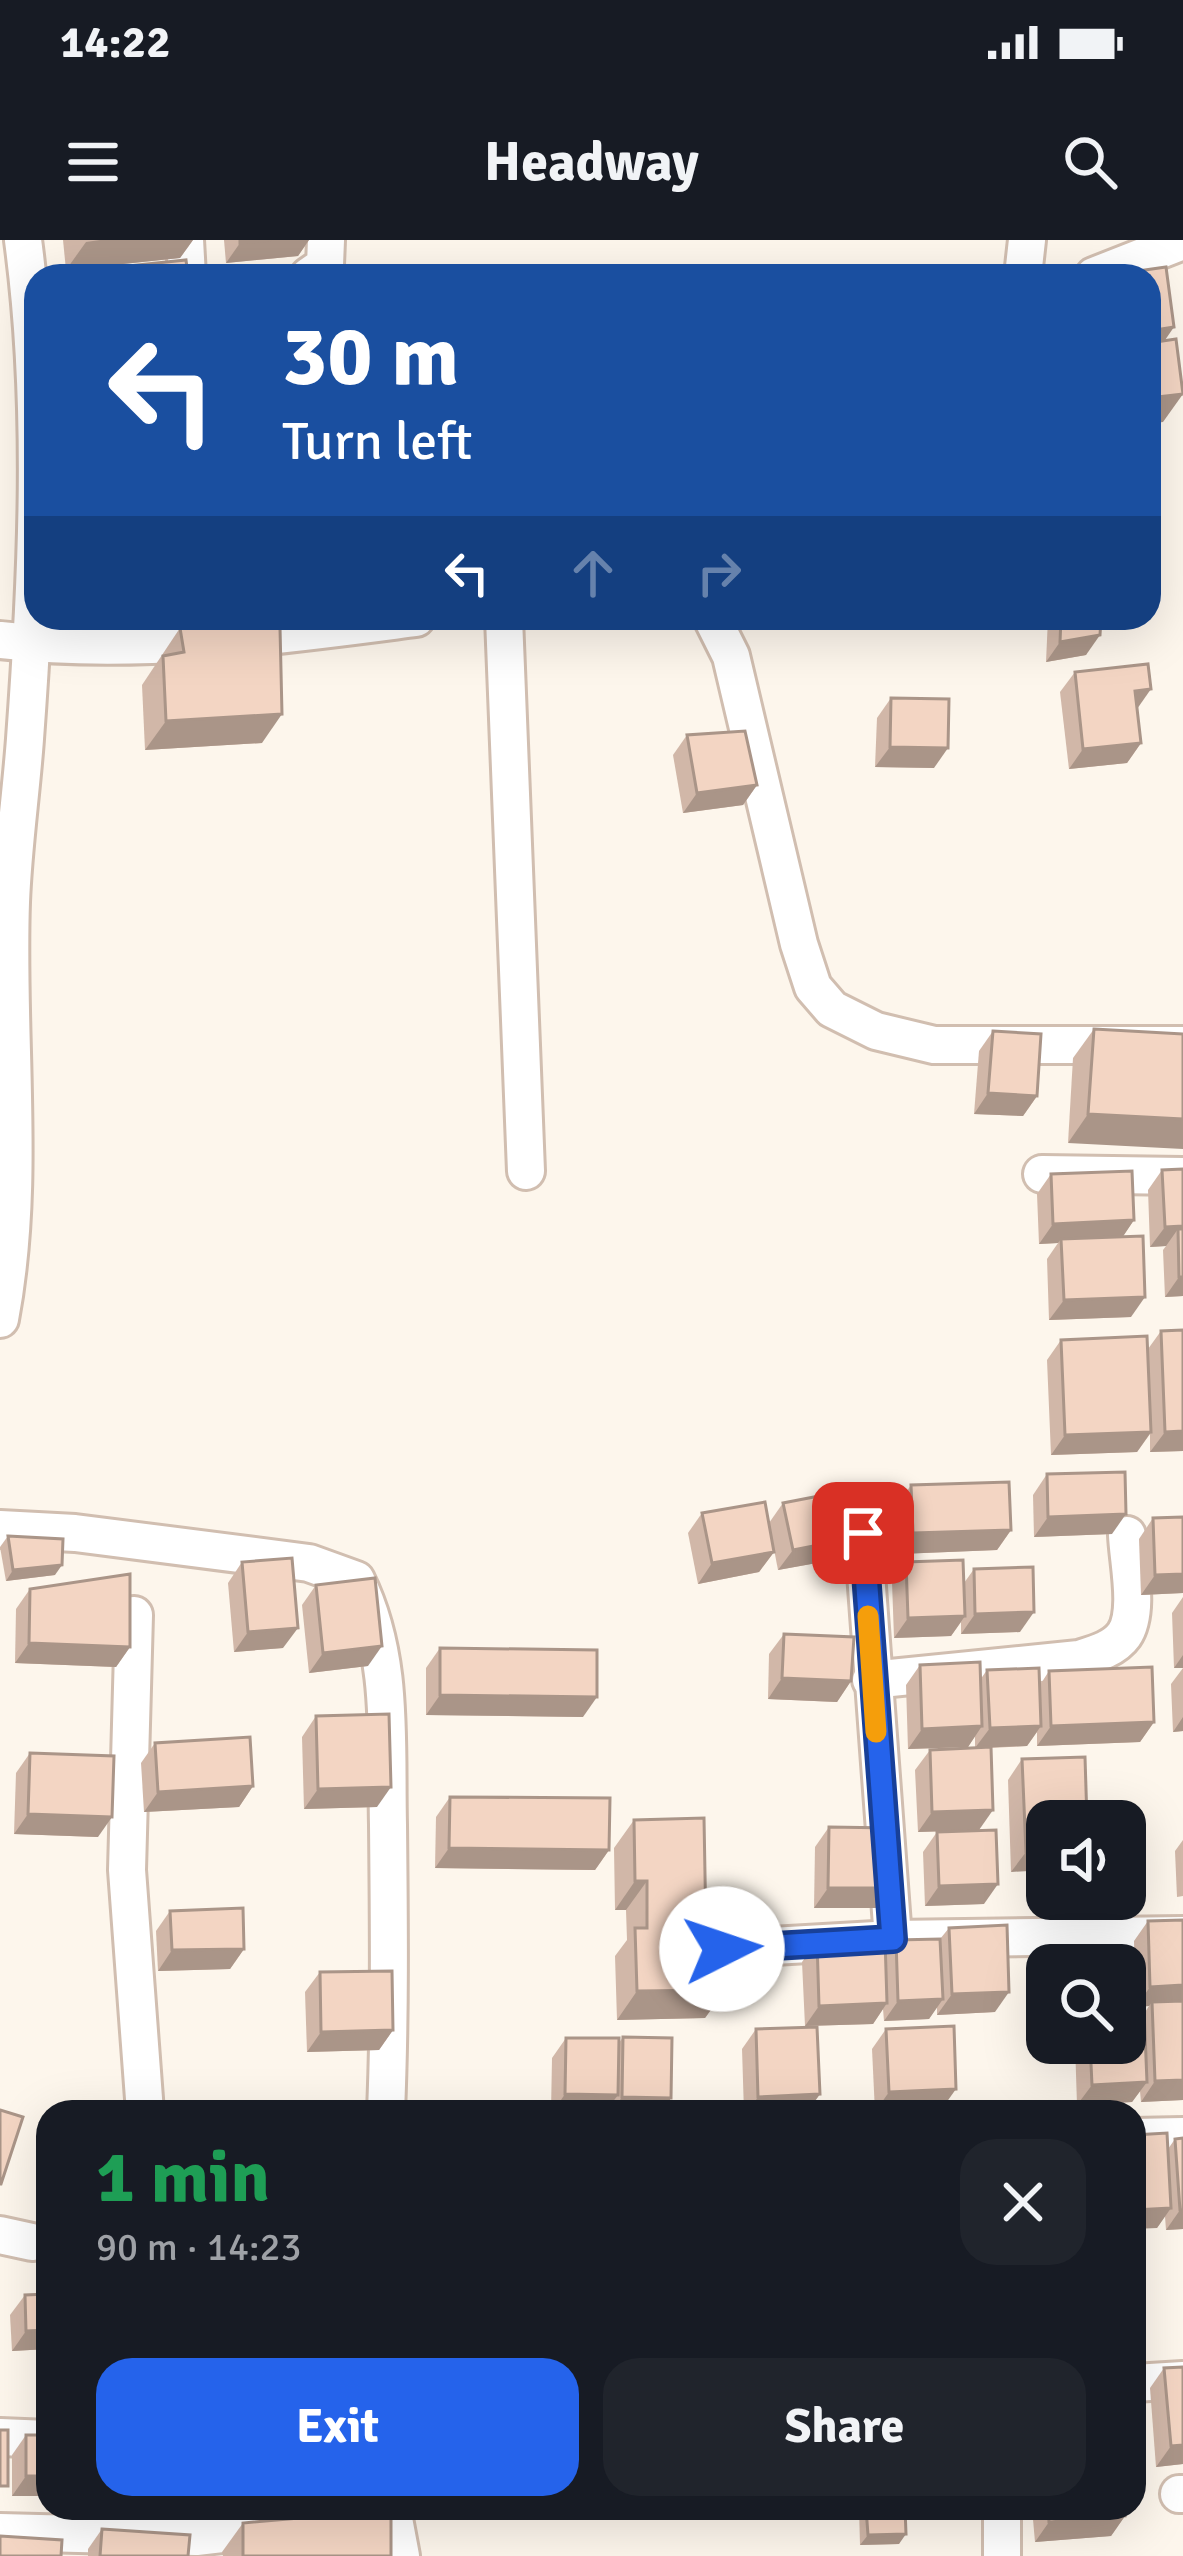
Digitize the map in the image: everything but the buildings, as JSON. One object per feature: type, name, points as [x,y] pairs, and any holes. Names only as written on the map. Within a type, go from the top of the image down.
[{"type":"street","points":[[1125,264],[1183,241]]},
{"type":"street","points":[[0,1319],[12,1229],[15,642],[24,604]]},
{"type":"street","points":[[504,630],[526,1171]]},
{"type":"street","points":[[718,630],[731,656],[799,944],[813,987],[832,1009],[875,1031],[934,1045],[1183,1045]]},
{"type":"street","points":[[15,642],[199,631]]},
{"type":"street","points":[[1042,1174],[1183,1176]]},
{"type":"street","points":[[0,1529],[309,1563],[356,1580],[374,1616],[387,1682],[386,2100]]},
{"type":"street","points":[[863,1533],[893,1939]]},
{"type":"street","points":[[872,1680],[1079,1659],[1107,1649],[1126,1634],[1130,1607],[1127,1535]]},
{"type":"street","points":[[134,1615],[127,1870],[144,2100]]},
{"type":"street","points":[[722,1949],[893,1939],[1183,1935]]},
{"type":"street","points":[[1146,2137],[1183,2136]]},
{"type":"street","points":[[1146,2383],[1183,2380]]},
{"type":"street","points":[[0,2437],[36,2438]]},
{"type":"street","points":[[395,2520],[401,2556]]},
{"type":"street","points":[[1002,2520],[1002,2556]]},
{"type":"street","points":[[0,2532],[196,2537],[310,2523]]},
{"type":"slow traffic","points":[[868,1616],[876,1732]]},
{"type":"route","points":[[722,1949],[893,1939],[863,1533]]}]
